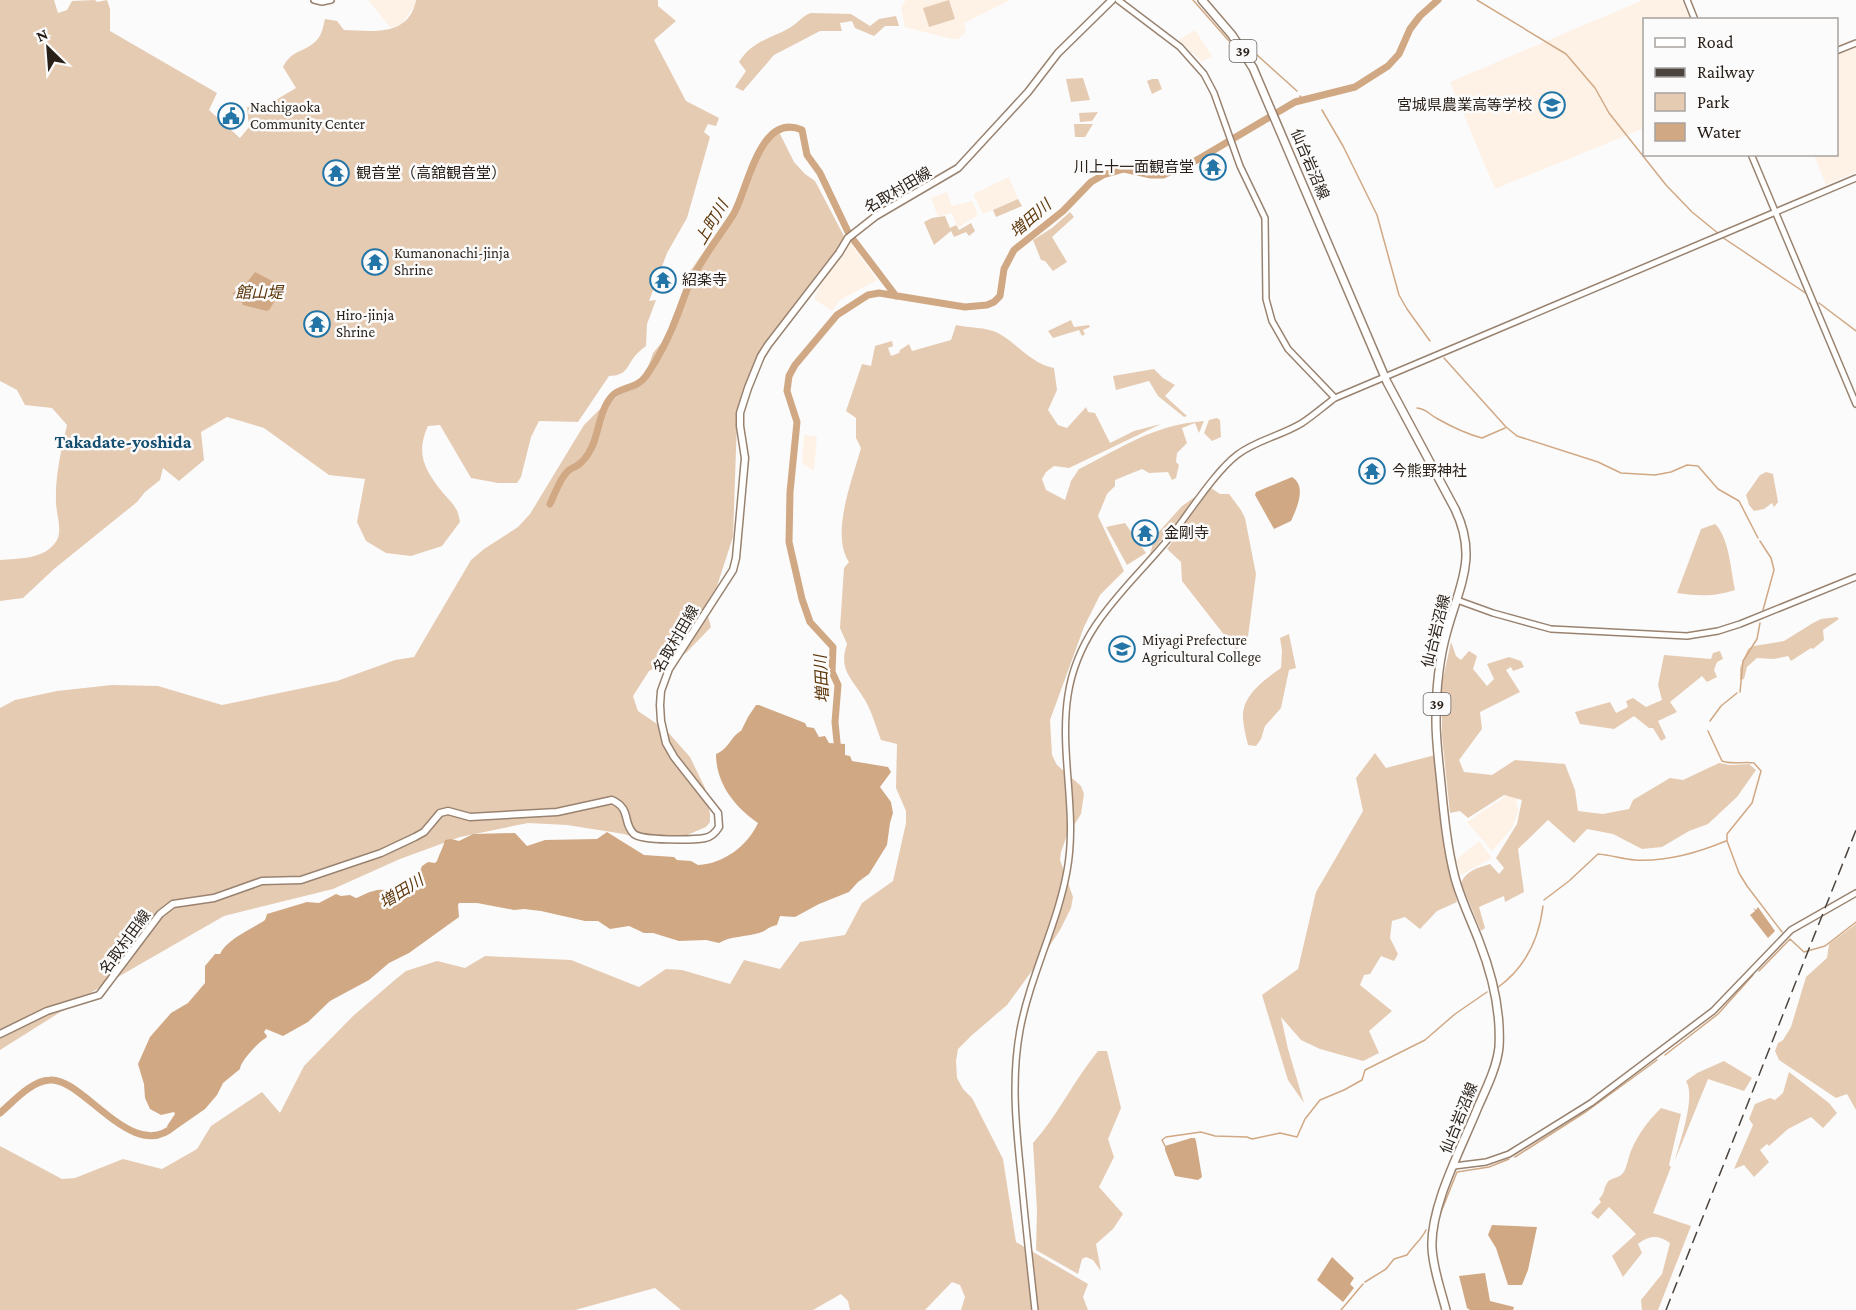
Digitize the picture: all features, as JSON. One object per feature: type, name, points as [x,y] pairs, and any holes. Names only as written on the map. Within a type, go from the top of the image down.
[{"type":"main road","name":"名取村田線","points":[[0,1034],[47,1011],[99,995],[160,914],[173,904],[214,898],[255,883],[301,880],[381,853],[424,832],[440,813],[448,811],[470,817],[557,812],[612,800],[624,809],[635,836],[650,839],[695,839],[705,838],[716,832],[719,827],[718,813],[674,758],[666,743],[661,721],[661,691],[669,669],[733,570],[745,458],[740,413],[761,356],[852,235],[876,216],[958,168],[1022,100],[1058,53],[1112,0]]},
{"type":"main road","name":"仙台岩沼線","points":[[1202,0],[1240,47],[1253,68],[1384,376],[1464,530],[1467,559],[1443,650],[1437,701],[1437,729],[1450,858],[1486,961],[1500,1030],[1498,1052],[1491,1076],[1438,1209],[1432,1238],[1433,1262],[1446,1310]]},
{"type":"street","points":[[314,0],[322,2],[331,0]]},
{"type":"street","points":[[1118,0],[1180,47],[1200,68],[1214,93],[1232,146],[1264,219],[1266,299],[1275,329],[1288,348],[1335,398]]},
{"type":"street","points":[[1687,0],[1694,18]]},
{"type":"street","points":[[1838,50],[1856,43]]},
{"type":"street","points":[[1752,156],[1856,404]]},
{"type":"street","points":[[1035,1310],[1014,1107],[1017,1046],[1025,1008],[1052,928],[1068,868],[1072,825],[1065,723],[1071,679],[1088,636],[1108,606],[1160,549],[1232,460],[1258,442],[1301,423],[1335,398],[1384,376],[1856,178]]},
{"type":"street","points":[[1457,600],[1493,613],[1551,629],[1687,636],[1718,631],[1740,624],[1856,577]]},
{"type":"street","points":[[1454,1166],[1486,1162],[1509,1154],[1591,1103],[1713,1011],[1791,930],[1856,893]]},
{"type":"shaded area","points":[[368,0],[415,0],[415,5],[402,24],[391,28]]},
{"type":"shaded area","points":[[906,0],[1010,0],[964,23],[966,32],[958,39],[951,39],[905,27],[901,7]]},
{"type":"shaded area","name":"宮城県農業高等学校","points":[[1643,0],[1682,0],[1690,18],[1643,18],[1643,128],[1495,189],[1450,82]]},
{"type":"shaded area","points":[[1195,30],[1212,56],[1202,62],[1179,40]]},
{"type":"shaded area","points":[[1856,45],[1856,172],[1826,185],[1814,156],[1838,156],[1838,53]]},
{"type":"shaded area","points":[[1009,177],[1018,199],[983,214],[973,194]]},
{"type":"shaded area","points":[[947,192],[952,206],[972,201],[978,215],[958,228],[952,213],[938,217],[931,198]]},
{"type":"shaded area","points":[[850,242],[877,280],[840,300],[832,311],[814,299],[822,281]]},
{"type":"shaded area","points":[[804,435],[817,436],[814,471],[802,463]]},
{"type":"shaded area","points":[[1513,791],[1519,810],[1512,828],[1492,851],[1467,822]]},
{"type":"shaded area","points":[[1479,841],[1492,858],[1461,875],[1456,860]]},
{"type":"green space","points":[[0,0],[54,0],[58,13],[67,10],[72,1],[107,0],[110,9],[110,31],[217,93],[209,110],[240,138],[249,127],[247,107],[269,104],[296,88],[283,67],[290,57],[316,41],[321,34],[325,19],[337,21],[344,30],[378,31],[398,26],[406,20],[416,0],[658,0],[658,6],[676,21],[654,40],[686,101],[719,118],[716,126],[708,124],[704,132],[710,137],[687,218],[667,253],[649,301],[656,300],[647,324],[646,346],[622,373],[609,376],[578,422],[539,421],[531,437],[521,477],[517,483],[498,483],[471,478],[440,425],[428,426],[422,445],[424,462],[437,486],[455,506],[460,522],[442,546],[411,556],[386,553],[366,541],[357,522],[365,479],[329,475],[264,428],[227,417],[201,432],[204,460],[179,481],[163,468],[160,480],[137,502],[54,569],[23,598],[0,601],[0,560],[44,553],[58,539],[56,483],[67,425],[52,408],[25,405],[17,390],[0,381]]},
{"type":"green space","points":[[949,0],[955,19],[929,27],[923,8]]},
{"type":"green space","points":[[811,13],[851,14],[870,26],[879,19],[896,16],[899,26],[885,26],[874,36],[855,28],[852,21],[840,23],[842,31],[820,31],[774,55],[743,91],[735,87],[746,71],[739,62],[750,49],[791,27]]},
{"type":"green space","points":[[1083,78],[1090,100],[1071,102],[1066,79]]},
{"type":"green space","points":[[1158,79],[1162,89],[1152,94],[1147,81]]},
{"type":"green space","points":[[1098,112],[1092,121],[1080,122],[1079,113]]},
{"type":"green space","points":[[1074,124],[1093,124],[1085,137],[1075,137]]},
{"type":"green space","points":[[779,132],[794,162],[815,181],[845,238],[812,288],[762,350],[746,389],[737,421],[733,537],[717,586],[705,606],[711,627],[686,653],[649,671],[633,696],[638,711],[666,730],[690,757],[705,788],[710,814],[710,822],[706,827],[687,835],[646,841],[624,834],[567,825],[528,823],[460,837],[400,859],[333,889],[224,916],[97,989],[0,1050],[0,708],[15,700],[57,691],[112,685],[158,686],[222,705],[337,681],[395,660],[414,657],[471,560],[518,527],[530,514],[584,425],[599,410],[645,376],[653,353],[664,340],[691,270],[733,210],[767,141]]},
{"type":"green space","points":[[1018,199],[1022,206],[996,217],[993,210]]},
{"type":"green space","points":[[1070,212],[1074,217],[1052,237],[1067,262],[1053,271],[1045,261],[1041,260],[1033,240],[1052,228]]},
{"type":"green space","points":[[945,216],[950,228],[956,225],[959,230],[971,223],[975,231],[969,236],[966,232],[954,237],[951,231],[934,245],[924,222]]},
{"type":"green space","points":[[1071,320],[1074,327],[1089,325],[1090,327],[1083,330],[1085,334],[1082,336],[1079,330],[1053,338],[1048,331]]},
{"type":"green space","points":[[956,325],[998,333],[1031,358],[1054,368],[1057,390],[1048,410],[1058,425],[1067,428],[1086,407],[1088,412],[1095,413],[1110,443],[1134,431],[1161,424],[1069,468],[1054,466],[1046,472],[1042,479],[1046,490],[1065,500],[1071,481],[1079,469],[1154,432],[1186,423],[1204,421],[1199,433],[1195,423],[1182,428],[1187,443],[1177,453],[1176,462],[1179,465],[1176,478],[1172,480],[1168,472],[1149,473],[1142,469],[1115,480],[1115,486],[1107,494],[1098,516],[1124,571],[1100,595],[1084,627],[1050,720],[1052,755],[1057,765],[1081,786],[1084,794],[1081,814],[1066,838],[1060,860],[1073,897],[1071,908],[1045,953],[1007,1005],[958,1049],[956,1061],[957,1078],[972,1098],[1003,1159],[1016,1242],[1088,1284],[1083,1297],[1088,1310],[961,1310],[965,1297],[960,1285],[952,1282],[925,1310],[850,1310],[848,1301],[841,1294],[813,1310],[681,1310],[655,1288],[575,1310],[0,1310],[0,1146],[62,1179],[75,1178],[123,1159],[162,1169],[197,1149],[211,1126],[262,1092],[280,1113],[304,1066],[353,1016],[406,971],[437,961],[465,968],[485,956],[571,960],[639,987],[666,969],[682,970],[730,984],[744,960],[780,969],[800,942],[845,935],[862,903],[893,881],[906,823],[906,811],[896,788],[897,744],[881,740],[870,709],[848,674],[844,661],[847,644],[840,628],[844,568],[849,562],[844,550],[842,522],[861,448],[856,438],[856,418],[846,411],[862,364],[871,366],[875,346],[892,341],[893,346],[888,348],[891,356],[899,353],[909,344],[912,351],[951,340]]},
{"type":"green space","points":[[1154,369],[1175,385],[1165,396],[1187,416],[1184,417],[1158,396],[1149,381],[1116,390],[1113,376]]},
{"type":"green space","points":[[1217,418],[1220,420],[1221,437],[1212,441],[1204,433],[1209,420]]},
{"type":"green space","points":[[1766,472],[1773,474],[1778,502],[1774,507],[1772,503],[1764,509],[1754,511],[1746,495],[1760,475]]},
{"type":"green space","points":[[1211,488],[1220,494],[1229,494],[1241,510],[1245,518],[1256,574],[1248,637],[1236,650],[1182,581],[1181,562],[1167,549]]},
{"type":"green space","points":[[1199,494],[1150,554],[1155,536],[1182,506]]},
{"type":"green space","points":[[1125,523],[1146,553],[1127,565],[1106,527]]},
{"type":"green space","points":[[1715,524],[1726,546],[1735,590],[1706,595],[1677,593],[1701,529]]},
{"type":"green space","points":[[1837,617],[1839,619],[1823,630],[1824,640],[1813,649],[1811,648],[1791,661],[1788,656],[1774,659],[1757,658],[1747,667],[1744,679],[1740,680],[1740,668],[1748,649],[1784,641],[1821,619]]},
{"type":"green space","points":[[1289,634],[1296,668],[1289,670],[1281,708],[1265,726],[1256,746],[1248,745],[1243,716],[1244,708],[1256,688],[1281,668],[1280,638]]},
{"type":"green space","points":[[1451,642],[1456,656],[1461,660],[1469,651],[1477,656],[1473,669],[1487,686],[1494,679],[1487,664],[1509,657],[1521,661],[1524,667],[1513,671],[1511,667],[1506,670],[1520,692],[1480,712],[1482,729],[1459,760],[1464,772],[1492,775],[1515,760],[1565,764],[1575,790],[1578,811],[1603,814],[1629,809],[1633,800],[1670,778],[1683,780],[1719,763],[1749,764],[1756,770],[1737,797],[1708,824],[1689,831],[1662,847],[1642,849],[1613,834],[1587,829],[1574,843],[1548,820],[1518,849],[1524,892],[1505,902],[1504,896],[1479,907],[1485,928],[1481,931],[1461,883],[1472,870],[1490,864],[1499,874],[1504,868],[1496,858],[1517,824],[1522,800],[1504,795],[1468,818],[1460,811],[1450,813],[1442,736],[1442,683]]},
{"type":"green space","points":[[1720,651],[1723,659],[1717,662],[1714,670],[1717,677],[1707,682],[1702,676],[1670,702],[1677,712],[1658,721],[1666,738],[1661,741],[1653,728],[1649,728],[1634,716],[1614,729],[1580,724],[1575,712],[1610,702],[1616,713],[1628,707],[1626,701],[1633,698],[1646,707],[1662,700],[1658,685],[1664,655],[1711,659],[1713,653]]},
{"type":"green space","points":[[1375,753],[1386,768],[1435,755],[1438,803],[1457,902],[1437,911],[1420,929],[1405,917],[1392,921],[1390,938],[1398,954],[1394,961],[1381,956],[1370,974],[1364,975],[1360,985],[1392,1011],[1369,1031],[1379,1053],[1363,1061],[1320,1049],[1301,1040],[1281,1017],[1304,1103],[1288,1080],[1262,995],[1298,969],[1316,892],[1363,811],[1356,778]]},
{"type":"green space","points":[[1856,924],[1856,1110],[1847,1094],[1836,1098],[1779,1060],[1775,1051],[1778,1043],[1783,1040],[1791,1027],[1806,977],[1827,958],[1829,944]]},
{"type":"green space","points":[[1098,1051],[1107,1051],[1121,1108],[1108,1139],[1114,1157],[1099,1187],[1123,1214],[1113,1229],[1096,1244],[1101,1271],[1093,1260],[1086,1257],[1082,1259],[1078,1274],[1036,1250],[1037,1210],[1033,1143]]},
{"type":"green space","points":[[1724,1061],[1752,1078],[1744,1091],[1708,1079],[1675,1160],[1688,1108],[1689,1088],[1686,1081],[1697,1073]]},
{"type":"green space","points":[[1789,1072],[1829,1103],[1837,1113],[1823,1128],[1811,1117],[1788,1129],[1769,1146],[1767,1144],[1760,1150],[1769,1162],[1754,1177],[1744,1165],[1734,1169],[1753,1125],[1749,1119],[1755,1104],[1770,1098],[1775,1100],[1783,1093]]},
{"type":"green space","points":[[1661,1108],[1681,1114],[1669,1165],[1671,1167],[1653,1213],[1691,1226],[1658,1310],[1642,1310],[1641,1300],[1662,1274],[1670,1243],[1654,1237],[1638,1244],[1642,1253],[1623,1277],[1612,1256],[1636,1234],[1609,1207],[1598,1219],[1591,1213],[1601,1202],[1599,1199],[1607,1183],[1623,1173],[1637,1139]]},
{"type":"water","name":"館山堤","points":[[255,272],[282,288],[267,311],[243,305],[239,296],[232,293],[241,290]]},
{"type":"water","points":[[1292,477],[1297,481],[1300,491],[1296,510],[1291,521],[1274,529],[1255,495],[1256,492]]},
{"type":"water","points":[[756,705],[805,723],[807,727],[814,728],[819,737],[825,736],[829,743],[845,744],[845,755],[850,756],[852,761],[888,767],[891,772],[880,787],[891,802],[893,813],[887,845],[869,874],[849,892],[795,917],[780,916],[777,925],[762,932],[719,943],[706,940],[679,941],[653,933],[644,933],[629,926],[610,929],[598,921],[585,921],[541,911],[459,903],[459,917],[409,953],[389,963],[369,980],[330,1001],[308,1022],[283,1036],[266,1029],[264,1032],[266,1038],[250,1052],[240,1069],[223,1083],[217,1095],[205,1109],[172,1132],[167,1126],[174,1112],[161,1115],[150,1109],[145,1098],[144,1084],[138,1064],[150,1037],[171,1013],[188,1003],[205,983],[205,966],[215,954],[220,954],[234,939],[265,920],[267,914],[307,902],[319,903],[336,894],[356,898],[377,890],[397,889],[420,871],[422,866],[428,862],[437,861],[445,840],[459,841],[473,834],[515,833],[527,846],[545,840],[597,839],[607,832],[644,855],[674,857],[677,860],[691,861],[698,865],[717,861],[734,852],[748,839],[758,823],[728,794],[719,775],[716,754],[741,731]]},
{"type":"water","points":[[1758,907],[1775,931],[1768,938],[1750,915],[1755,911],[1753,908],[1756,910]]},
{"type":"water","points":[[1195,1138],[1196,1141],[1202,1177],[1198,1180],[1175,1176],[1165,1150],[1165,1146]]},
{"type":"water","points":[[1492,1225],[1537,1227],[1528,1270],[1522,1285],[1508,1285],[1496,1248],[1488,1235]]},
{"type":"water","points":[[1332,1257],[1354,1278],[1350,1284],[1354,1288],[1343,1302],[1317,1280]]},
{"type":"water","points":[[1485,1273],[1490,1301],[1514,1307],[1513,1310],[1470,1310],[1467,1308],[1459,1276]]},
{"type":"waterway","points":[[1193,0],[1229,41]]},
{"type":"waterway","name":"増田川","points":[[838,752],[835,722],[838,685],[832,672],[833,647],[810,622],[802,599],[789,542],[790,492],[797,422],[787,391],[789,376],[795,365],[837,315],[868,295],[879,293],[965,307],[994,302],[1000,296],[1004,269],[1014,250],[1063,211],[1091,182],[1103,175],[1124,169],[1151,175],[1163,175],[1197,160],[1295,102],[1355,87],[1388,66],[1399,54],[1410,29],[1420,16],[1438,0]]},
{"type":"waterway","points":[[1477,0],[1566,54],[1595,88],[1609,113],[1643,156]]},
{"type":"waterway","points":[[1247,46],[1297,91]]},
{"type":"waterway","points":[[1322,110],[1343,146],[1377,215],[1399,295],[1430,341]]},
{"type":"waterway","name":"上町川","points":[[550,504],[564,475],[577,466],[591,449],[608,401],[616,393],[638,384],[656,360],[669,336],[695,272],[733,215],[757,156],[765,142],[775,132],[787,127],[802,130],[807,155],[820,173],[849,234],[896,296]]},
{"type":"waterway","points":[[1643,156],[1666,185],[1692,212],[1719,234]]},
{"type":"waterway","points":[[1722,237],[1807,294]]},
{"type":"waterway","points":[[1819,303],[1856,331]]},
{"type":"waterway","points":[[1444,358],[1506,427],[1517,436],[1598,462],[1621,473],[1655,475],[1671,472],[1687,465],[1698,466],[1718,489],[1739,501],[1758,538]]},
{"type":"waterway","points":[[1417,408],[1482,438],[1505,428]]},
{"type":"waterway","points":[[1760,541],[1771,558],[1774,570],[1763,610]]},
{"type":"waterway","points":[[1740,692],[1743,661],[1757,639],[1760,623]]},
{"type":"waterway","points":[[1710,721],[1721,706],[1737,693]]},
{"type":"waterway","points":[[1708,731],[1722,761],[1754,763],[1761,771],[1752,803],[1727,834],[1727,841],[1739,873],[1782,932]]},
{"type":"waterway","points":[[1544,900],[1598,854],[1635,860],[1659,860],[1693,853],[1726,841]]},
{"type":"waterway","points":[[1497,988],[1507,980],[1529,952],[1538,930],[1543,906]]},
{"type":"waterway","points":[[1759,971],[1790,939],[1804,952],[1825,946],[1856,922]]},
{"type":"waterway","points":[[1665,1055],[1718,1014],[1753,975]]},
{"type":"waterway","points":[[1165,1146],[1162,1140],[1166,1137],[1201,1132],[1215,1136],[1252,1139],[1280,1133],[1297,1137],[1305,1119],[1320,1100],[1362,1080],[1365,1070],[1425,1040],[1455,1014],[1487,992]]},
{"type":"waterway","points":[[1515,1157],[1587,1111],[1657,1060]]},
{"type":"waterway","name":"増田川","points":[[0,1113],[36,1084],[50,1080],[63,1083],[126,1128],[143,1135],[159,1135],[175,1125]]},
{"type":"waterway","points":[[1439,1217],[1457,1172],[1489,1167],[1509,1159]]},
{"type":"waterway","points":[[1365,1282],[1386,1269],[1394,1259],[1407,1255],[1426,1230]]},
{"type":"waterway","points":[[1341,1310],[1363,1284]]},
{"type":"railway","points":[[1666,1310],[1856,830]]},
{"type":"place","name":"宮城県農業高等学校","points":[[1552,105]]},
{"type":"place","name":"Nachigaoka Community Center","points":[[231,116]]},
{"type":"place","name":"川上十一面観音堂","points":[[1213,167]]},
{"type":"place","name":"観音堂（高舘観音堂）","points":[[336,173]]},
{"type":"place","name":"Kumanonachi-jinja Shrine","points":[[375,262]]},
{"type":"place","name":"紹楽寺","points":[[663,280]]},
{"type":"place","name":"Hiro-jinja Shrine","points":[[317,324]]},
{"type":"place","name":"今熊野神社","points":[[1372,471]]},
{"type":"place","name":"金剛寺","points":[[1145,533]]},
{"type":"place","name":"Miyagi Prefecture Agricultural College","points":[[1122,649]]},
{"type":"district","name":"Takadate-yoshida","points":[[123,442]]}]
